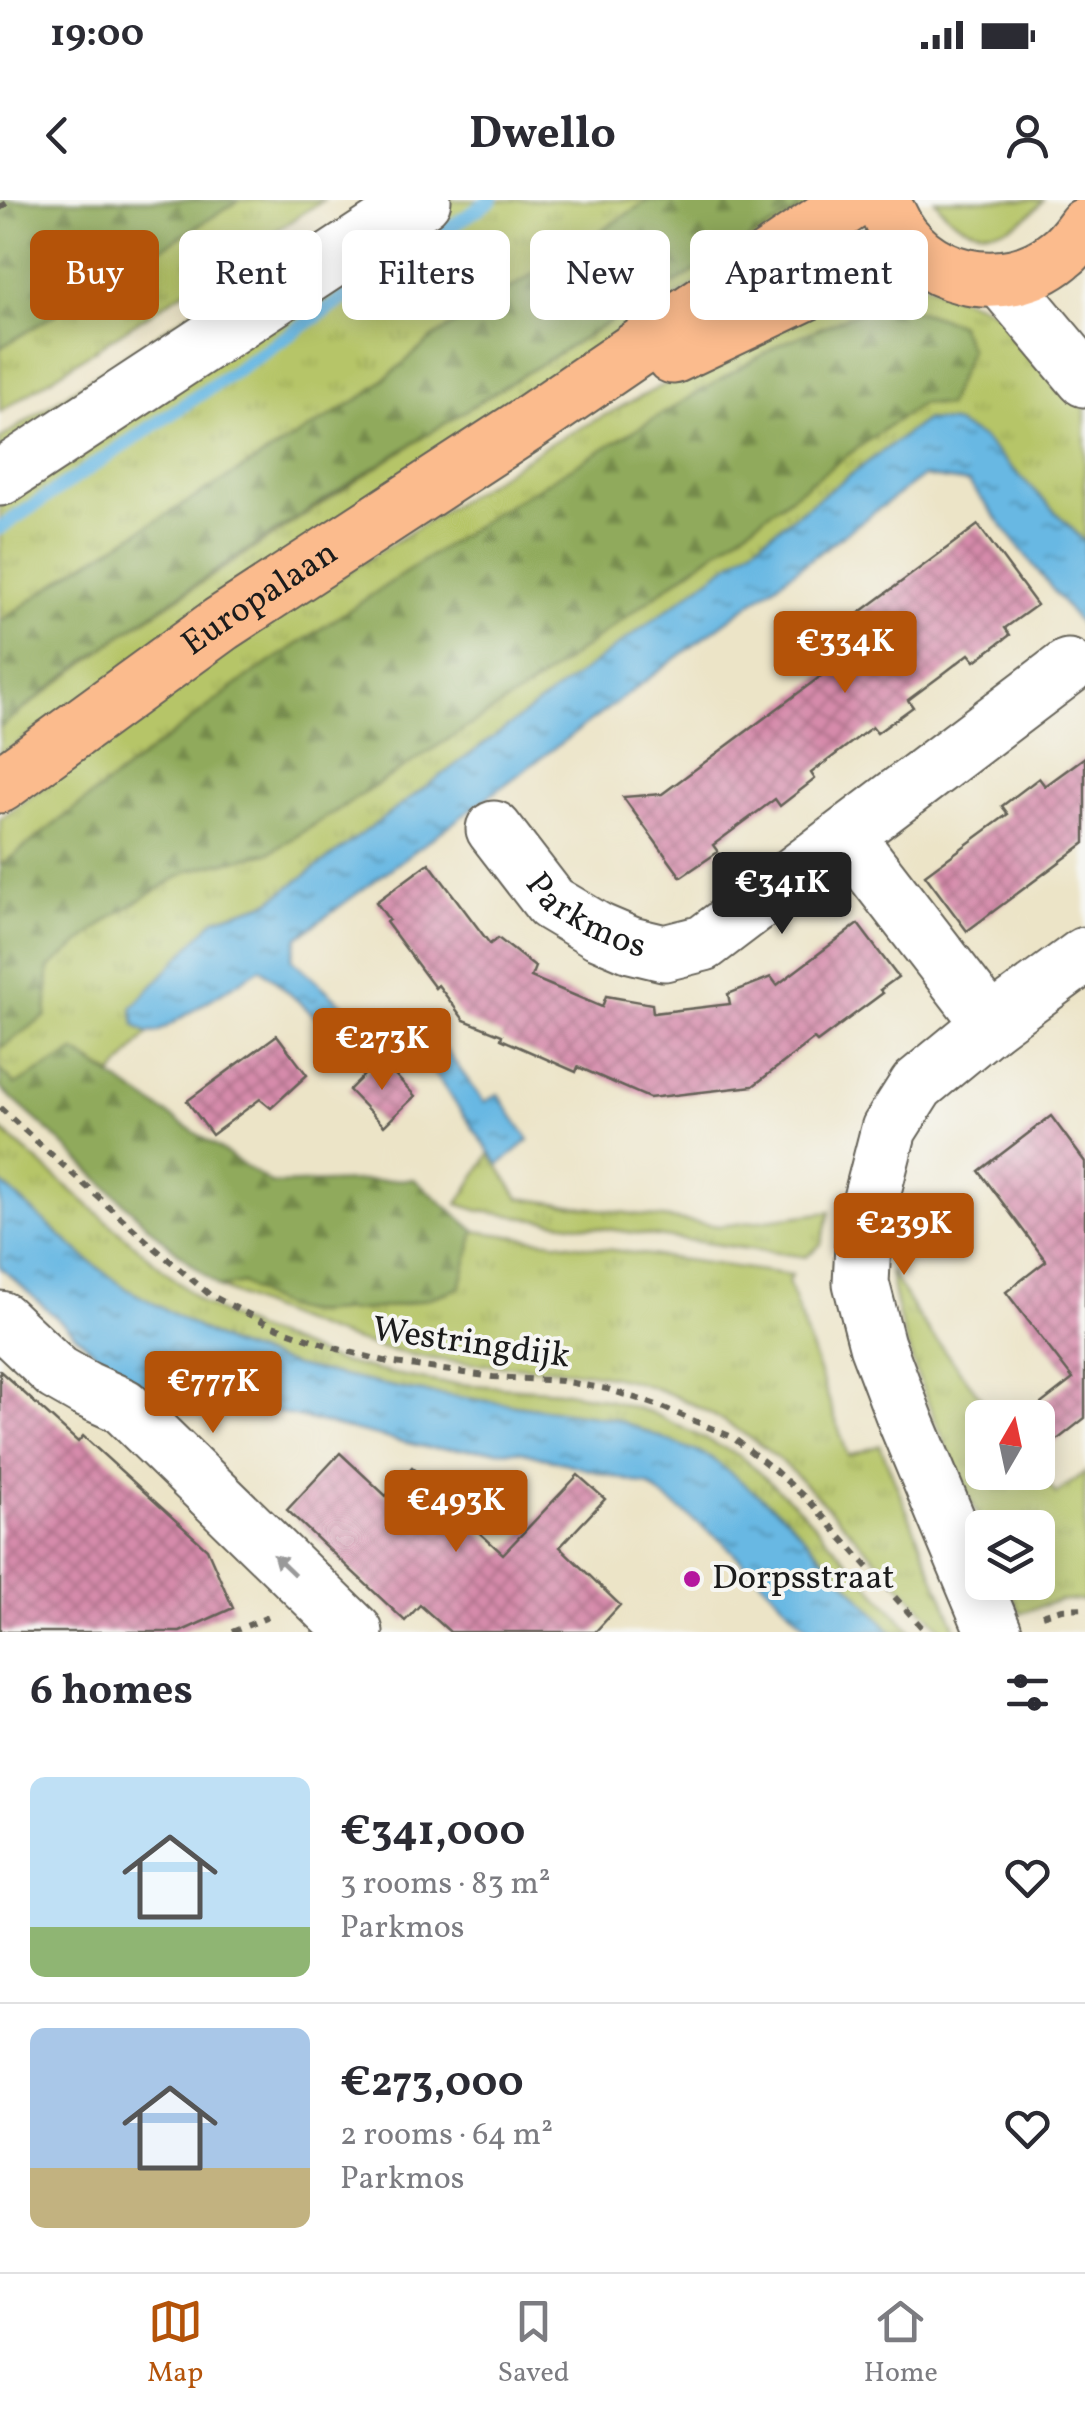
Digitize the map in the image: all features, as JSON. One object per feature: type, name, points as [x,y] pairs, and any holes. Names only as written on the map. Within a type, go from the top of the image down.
[{"type":"main road","name":"Europalaan","points":[[0,785],[221,624],[526,425],[854,200]]},
{"type":"main road","name":"Europalaan","points":[[526,425],[896,222]]},
{"type":"main road","points":[[896,222],[923,258],[941,269],[981,280],[1021,276],[1081,249]]},
{"type":"street","points":[[0,478],[423,200]]},
{"type":"street","points":[[1001,279],[1085,379]]},
{"type":"street","name":"Parkmos","points":[[494,829],[552,903],[598,932],[632,946],[664,953],[704,944],[1068,668]]},
{"type":"street","points":[[846,836],[991,1024]]},
{"type":"street","points":[[994,1632],[877,1344],[861,1283],[864,1226],[889,1129],[917,1085],[1085,955]]},
{"type":"street","points":[[0,1319],[57,1373],[84,1390],[123,1406],[354,1632]]},
{"type":"path","points":[[0,208],[11,200]]},
{"type":"path","name":"Westringdijk","points":[[0,1108],[210,1294],[270,1326],[388,1362],[607,1389],[732,1437],[809,1501],[926,1632]]},
{"type":"green space","points":[[0,200],[240,200],[191,230],[179,230],[179,238],[159,250],[159,230],[30,230],[30,320],[45,320],[0,348]]},
{"type":"green space","points":[[240,200],[323,200],[277,230],[191,230]]},
{"type":"green space","points":[[447,200],[649,200],[602,230],[530,230],[530,276],[510,289],[510,230],[402,230]]},
{"type":"green space","points":[[649,200],[806,200],[794,213],[765,230],[690,230],[690,275],[670,287],[670,230],[602,230]]},
{"type":"green space","points":[[806,200],[820,200],[776,230],[765,230],[794,213]]},
{"type":"green space","points":[[935,200],[1043,200],[1018,223],[989,231],[960,223]]},
{"type":"green space","points":[[179,238],[179,295],[159,308],[159,250]]},
{"type":"green space","points":[[342,269],[342,320],[461,320],[433,338],[367,394],[74,571],[0,622],[0,495],[265,320],[322,320],[322,282]]},
{"type":"green space","points":[[690,274],[690,288],[670,302],[670,286]]},
{"type":"green space","points":[[530,276],[530,320],[614,320],[290,522],[127,631],[0,727],[0,622],[73,571],[367,394],[433,338],[461,320],[510,320],[510,289]]},
{"type":"green space","points":[[928,285],[1006,315],[1023,327],[1085,408],[1085,542],[982,438],[952,422],[269,902],[215,919],[136,1026],[148,1033],[113,1075],[75,1052],[15,1086],[0,1069],[0,1048],[46,1016],[49,968],[113,916],[190,870],[272,852],[530,687],[922,403],[947,406],[959,324],[928,314]]},
{"type":"green space","points":[[928,314],[959,324],[970,350],[947,406],[922,403],[530,687],[271,852],[190,870],[113,916],[49,968],[46,1016],[0,1048],[0,866],[238,684],[495,513],[780,344],[840,320],[928,320]]},
{"type":"green space","points":[[45,320],[140,320],[0,412],[0,348]]},
{"type":"green space","points":[[179,320],[204,320],[0,456],[0,439]]},
{"type":"green space","points":[[613,320],[643,320],[0,755],[0,727],[125,633],[434,430]]},
{"type":"green space","points":[[790,320],[851,320],[495,513],[238,684],[0,866],[0,819],[234,645],[547,445]]},
{"type":"green space","points":[[75,1052],[272,1184],[414,1179],[475,1231],[460,1287],[400,1305],[313,1313],[284,1307],[243,1283],[219,1287],[154,1232],[0,1088],[0,1069],[15,1085]]},
{"type":"green space","points":[[0,1129],[202,1303],[247,1326],[333,1360],[388,1373],[443,1383],[560,1391],[600,1398],[650,1412],[740,1456],[799,1508],[912,1632],[892,1632],[784,1515],[615,1419],[408,1390],[295,1366],[228,1344],[127,1289],[0,1182]]},
{"type":"green space","points":[[490,1153],[519,1198],[720,1226],[830,1212],[821,1244],[806,1257],[480,1211],[458,1204]]},
{"type":"green space","points":[[475,1231],[792,1275],[788,1281],[848,1456],[880,1445],[957,1632],[944,1632],[776,1457],[680,1398],[612,1377],[449,1361],[389,1350],[303,1323],[219,1287],[243,1283],[277,1304],[308,1312],[415,1302],[460,1287]]},
{"type":"green space","points":[[890,1271],[921,1321],[983,1400],[965,1400],[965,1487],[915,1370]]},
{"type":"green space","points":[[1085,1472],[1085,1601],[1060,1600],[1020,1613],[1014,1600],[1055,1600],[1055,1510],[975,1510],[966,1490],[1053,1490],[1056,1494]]},
{"type":"water","points":[[925,420],[952,422],[982,438],[1085,542],[1085,631],[969,483],[923,476],[298,937],[292,959],[366,1026],[442,1045],[484,1102],[498,1094],[529,1140],[499,1165],[432,1070],[353,1050],[261,968],[158,1032],[148,1033],[135,1025],[132,1008],[215,919],[269,902]]},
{"type":"water","points":[[0,1182],[127,1289],[228,1344],[295,1366],[408,1390],[615,1419],[710,1457],[784,1515],[892,1632],[812,1632],[723,1542],[649,1486],[520,1451],[428,1448],[277,1412],[192,1403],[165,1415],[0,1267]]},
{"type":"building","points":[[978,525],[1037,605],[1005,628],[1010,635],[975,661],[969,654],[908,700],[913,707],[877,733],[872,727],[811,773],[815,779],[780,806],[775,799],[713,845],[718,852],[681,877],[623,797],[662,794],[848,656],[831,634]]},
{"type":"building","points":[[1085,757],[1085,843],[967,931],[925,875],[1008,814],[1002,806],[1039,778],[1045,786]]},
{"type":"building","points":[[429,863],[490,944],[498,938],[535,967],[531,977],[602,1007],[606,996],[652,1004],[653,1013],[730,1004],[728,994],[771,977],[777,985],[858,924],[898,977],[880,990],[883,993],[753,1086],[649,1098],[578,1067],[576,1072],[464,1020],[438,985],[435,988],[386,922],[389,920],[376,902]]},
{"type":"building","points":[[277,1035],[307,1075],[271,1108],[260,1099],[212,1135],[187,1101]]},
{"type":"building","points":[[380,1059],[415,1096],[384,1126],[349,1090]]},
{"type":"building","points":[[1051,1116],[1085,1162],[1085,1418],[1055,1442],[1055,1400],[1046,1400],[1073,1379],[1006,1292],[1046,1261],[979,1171]]},
{"type":"building","points":[[0,1371],[78,1442],[83,1436],[207,1549],[233,1608],[180,1632],[0,1632]]},
{"type":"building","points":[[340,1453],[386,1496],[412,1467],[503,1554],[578,1475],[605,1499],[560,1547],[620,1605],[595,1632],[450,1632],[420,1605],[405,1621],[287,1510]]},
{"type":"waterway","points":[[0,528],[491,200]]},
{"type":"place","name":"Dorpsstraat","points":[[692,1579]]}]
